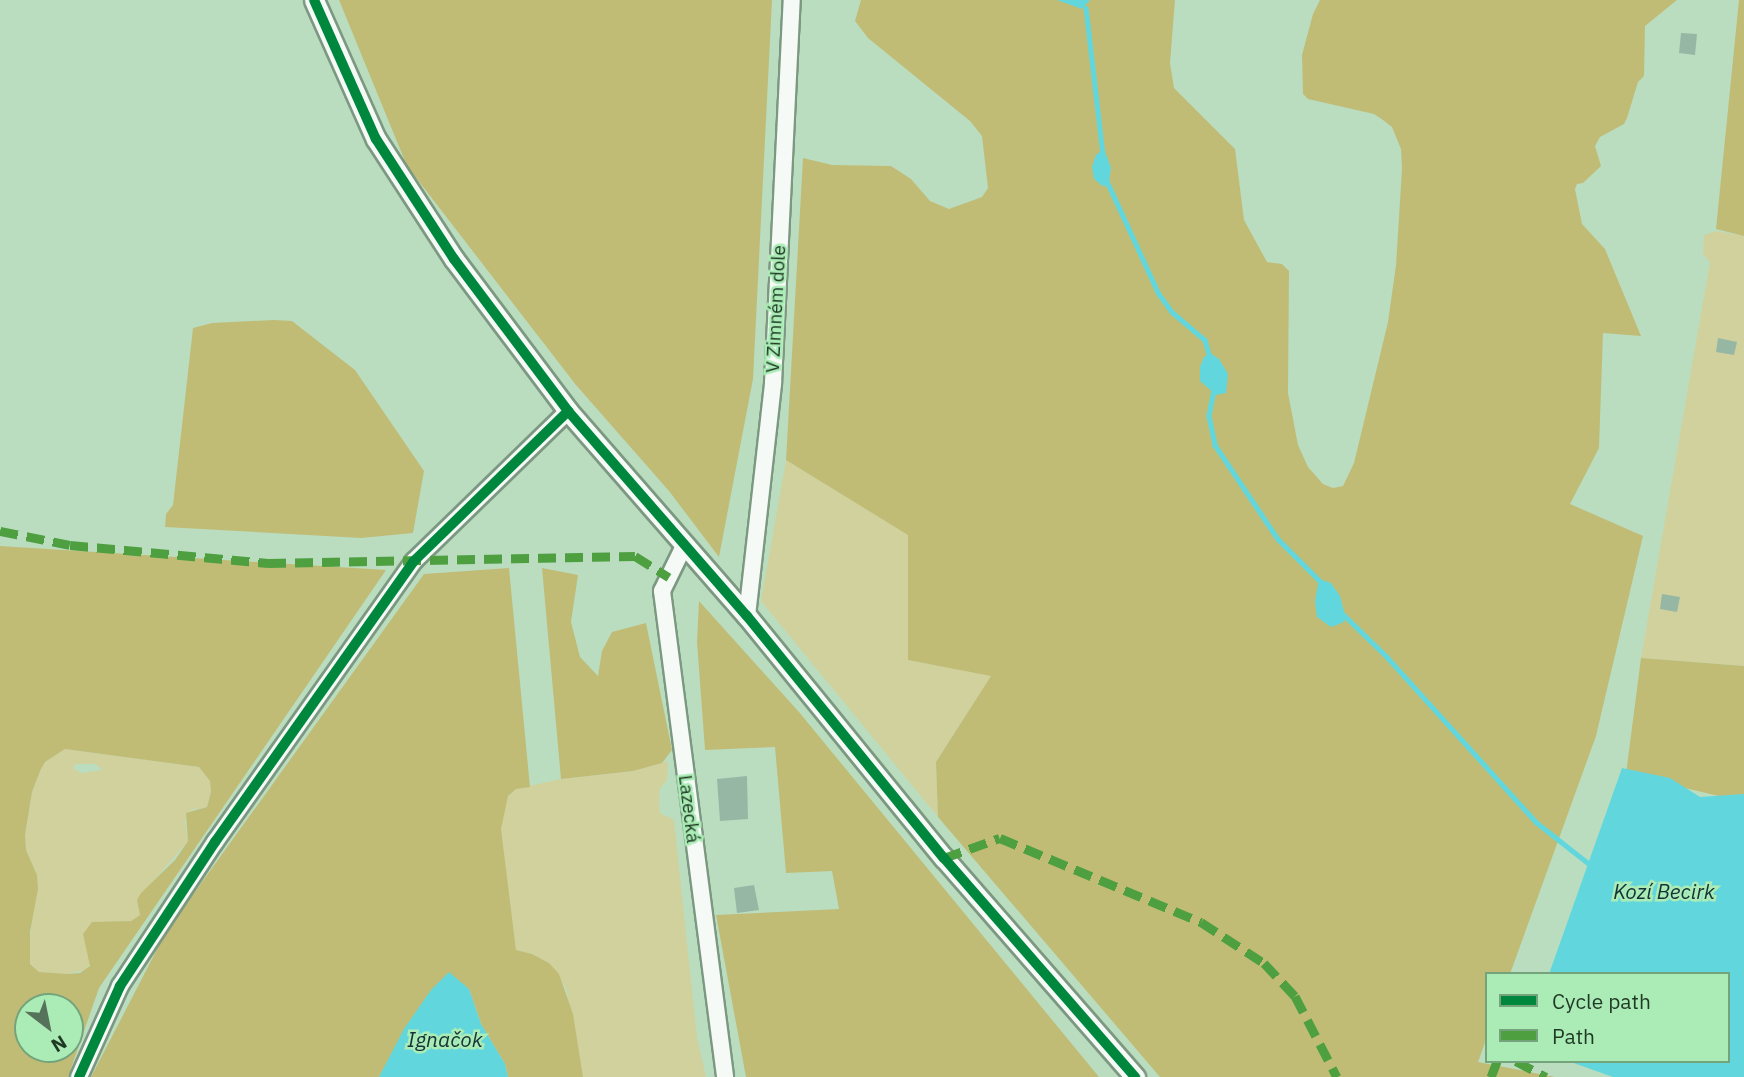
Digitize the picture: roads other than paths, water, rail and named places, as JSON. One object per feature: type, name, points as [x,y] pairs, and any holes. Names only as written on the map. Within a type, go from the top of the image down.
[{"type":"street","points":[[314,0],[376,139],[454,259],[568,411],[747,616],[944,858],[1135,1077]]},
{"type":"street","name":"V Zimném dole","points":[[747,616],[773,383],[792,0]]},
{"type":"street","points":[[79,1077],[120,986],[215,842],[414,561],[568,411]]},
{"type":"street","name":"Lazecká","points":[[684,546],[662,591],[725,1077]]},
{"type":"water","points":[[1057,0],[1090,0],[1082,9]]},
{"type":"water","points":[[1101,151],[1106,154],[1111,168],[1109,182],[1104,187],[1094,179],[1092,167],[1096,155]]},
{"type":"water","points":[[1210,353],[1219,359],[1228,374],[1226,393],[1216,395],[1200,381],[1200,367],[1204,357]]},
{"type":"water","points":[[1319,579],[1331,583],[1340,596],[1346,619],[1342,623],[1331,627],[1317,617],[1315,601]]},
{"type":"water","name":"Kozí Becirk","points":[[1622,768],[1670,778],[1700,797],[1744,794],[1744,1077],[1613,1077],[1574,1063],[1730,1063],[1730,972],[1550,972]]},
{"type":"water","name":"Ignačok","points":[[449,972],[469,989],[481,1024],[505,1064],[508,1077],[379,1077],[404,1029],[431,990]]},
{"type":"waterway","points":[[1086,8],[1103,156]]},
{"type":"waterway","points":[[1106,179],[1159,294],[1172,312],[1205,340],[1210,358]]},
{"type":"waterway","points":[[1214,390],[1209,416],[1215,445],[1278,539],[1321,582]]},
{"type":"waterway","points":[[1343,614],[1387,657],[1536,822],[1592,866]]}]
